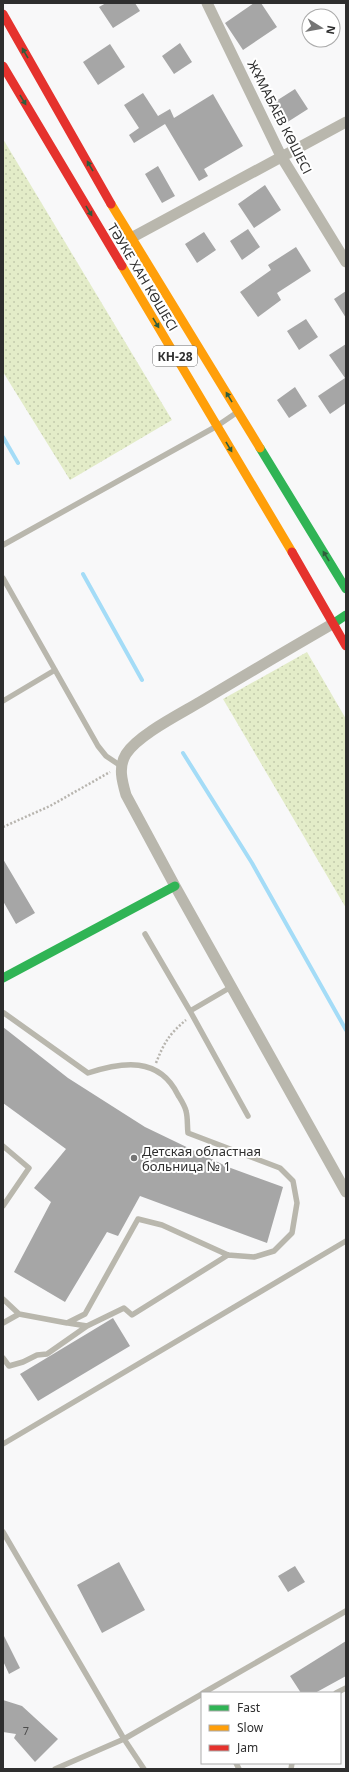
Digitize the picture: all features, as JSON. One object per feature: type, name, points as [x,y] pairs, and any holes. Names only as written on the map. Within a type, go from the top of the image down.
[{"type":"main road","name":"ТӘУКЕ ХАН КӨШЕСІ","points":[[3,14],[131,238],[346,590]]},
{"type":"main road","name":"ТӘУКЕ ХАН КӨШЕСІ","points":[[3,66],[334,623],[346,646]]},
{"type":"main road","points":[[334,623],[346,615]]},
{"type":"main road","points":[[3,978],[175,886]]},
{"type":"street","name":"ЖҰМАБАЕВ КӨШЕСІ","points":[[207,3],[281,156],[346,262]]},
{"type":"street","points":[[131,238],[346,122]]},
{"type":"street","points":[[334,623],[181,713],[136,742],[126,754],[121,766],[122,781],[126,795],[175,886],[346,1192]]},
{"type":"lane","points":[[3,545],[217,426],[238,412]]},
{"type":"lane","points":[[3,578],[98,746],[106,756],[121,766]]},
{"type":"lane","points":[[3,701],[54,670]]},
{"type":"lane","points":[[145,934],[248,1116]]},
{"type":"lane","points":[[191,1013],[231,987]]},
{"type":"lane","points":[[4,1013],[88,1073],[109,1066],[138,1064],[158,1071],[173,1085],[186,1111],[188,1133],[280,1168],[293,1181],[297,1203],[292,1234],[274,1251],[254,1257],[228,1255],[162,1225],[138,1219],[85,1314],[67,1323]]},
{"type":"lane","points":[[3,1146],[28,1168],[3,1206]]},
{"type":"lane","points":[[3,1444],[346,1241]]},
{"type":"lane","points":[[3,1358],[9,1366],[23,1362],[37,1355],[48,1354],[87,1326],[124,1308],[132,1315],[228,1255]]},
{"type":"lane","points":[[3,1299],[19,1314],[87,1326]]},
{"type":"lane","points":[[3,1323],[19,1314]]},
{"type":"lane","points":[[3,1532],[124,1739],[144,1769]]},
{"type":"lane","points":[[205,1692],[346,1611]]},
{"type":"lane","points":[[55,1769],[124,1739],[201,1694]]},
{"type":"path","points":[[3,827],[50,806],[121,766]]},
{"type":"path","points":[[154,1070],[165,1041],[173,1030],[191,1013]]},
{"type":"green space","points":[[3,139],[172,420],[70,480],[3,372]]},
{"type":"green space","points":[[307,652],[346,719],[346,908],[223,699]]},
{"type":"building","points":[[106,3],[135,3],[140,11],[113,28],[99,7]]},
{"type":"building","points":[[254,3],[261,3],[277,27],[243,50],[225,23]]},
{"type":"building","points":[[180,43],[192,62],[174,74],[162,56]]},
{"type":"building","points":[[110,44],[125,67],[98,85],[83,62]]},
{"type":"building","points":[[295,89],[308,109],[286,123],[273,103]]},
{"type":"building","points":[[143,93],[158,116],[170,109],[174,118],[213,94],[243,146],[204,169],[208,176],[199,181],[165,124],[134,143],[129,135],[139,128],[124,105]]},
{"type":"building","points":[[158,166],[175,196],[162,203],[145,174]]},
{"type":"building","points":[[265,185],[281,210],[254,228],[238,204]]},
{"type":"building","points":[[248,229],[260,247],[242,260],[230,241]]},
{"type":"building","points":[[204,232],[216,250],[197,263],[185,244]]},
{"type":"building","points":[[296,247],[311,271],[277,293],[281,300],[258,317],[240,292],[271,270],[268,265]]},
{"type":"building","points":[[346,291],[346,318],[334,299]]},
{"type":"building","points":[[306,319],[318,337],[299,350],[287,331]]},
{"type":"building","points":[[346,344],[346,403],[330,414],[318,396],[345,378],[329,355]]},
{"type":"building","points":[[295,387],[307,406],[289,418],[277,400]]},
{"type":"building","points":[[3,859],[35,913],[16,924],[3,901]]},
{"type":"building","name":"Детская областная больница № 1","points":[[3,1027],[68,1078],[145,1127],[228,1167],[283,1187],[267,1243],[140,1196],[118,1236],[107,1232],[65,1302],[14,1272],[51,1202],[34,1188],[66,1149],[3,1103]]},
{"type":"building","points":[[113,1318],[130,1346],[38,1401],[20,1374]]},
{"type":"building","points":[[119,1562],[145,1610],[102,1633],[77,1585]]},
{"type":"building","points":[[295,1566],[305,1582],[288,1592],[278,1576]]},
{"type":"building","points":[[3,1634],[20,1668],[9,1674],[3,1661]]},
{"type":"building","points":[[346,1641],[346,1676],[317,1692],[300,1692],[290,1676]]},
{"type":"building","points":[[3,1700],[22,1706],[58,1739],[35,1762],[14,1738],[16,1734],[3,1732]]},
{"type":"waterway","points":[[3,437],[18,463]]},
{"type":"waterway","points":[[83,574],[142,680]]},
{"type":"waterway","points":[[183,753],[252,863],[346,1030]]},
{"type":"traffic: fast","points":[[260,448],[346,589]]},
{"type":"traffic: fast","points":[[334,623],[346,615]]},
{"type":"traffic: fast","points":[[3,978],[175,886]]},
{"type":"traffic: slow","points":[[111,204],[260,448]]},
{"type":"traffic: slow","points":[[122,266],[292,552]]},
{"type":"traffic: jam","points":[[3,14],[111,204]]},
{"type":"traffic: jam","points":[[3,66],[122,266]]},
{"type":"traffic: jam","points":[[292,552],[346,646]]},
{"type":"place","name":"Детская областная больница № 1","points":[[134,1158]]}]
